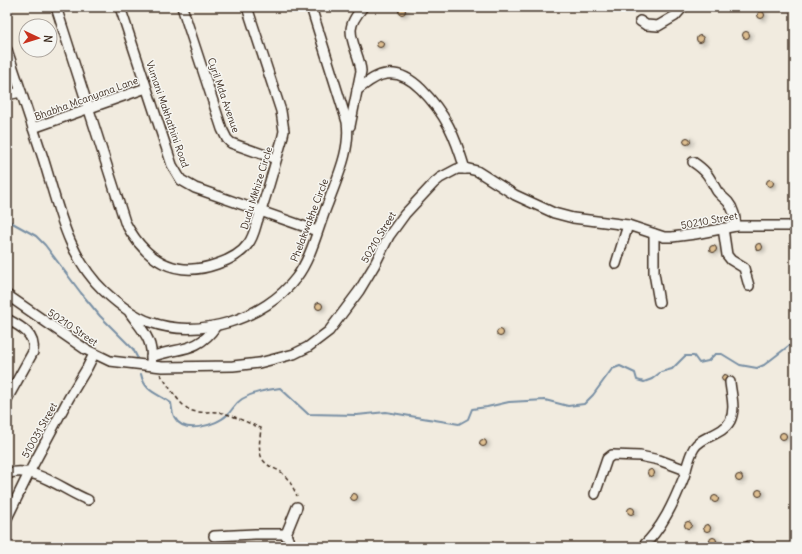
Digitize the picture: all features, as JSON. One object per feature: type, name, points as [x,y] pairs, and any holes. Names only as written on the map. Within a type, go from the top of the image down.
[{"type":"street","name":"Dudu Mkhize Circle","points":[[56,7],[90,108],[125,222],[137,241],[154,258],[175,268],[183,269],[196,269],[226,261],[237,255],[248,244],[261,211],[284,131],[283,121],[247,7]]},
{"type":"street","name":"Vumani Makhathini Road","points":[[120,7],[172,165],[181,180],[195,188],[317,231]]},
{"type":"street","name":"Cyril Mda Avenue","points":[[182,7],[222,129],[227,139],[238,146],[276,159]]},
{"type":"street","name":"Phelakwakhe Circle","points":[[7,50],[34,128],[67,235],[75,253],[94,280],[115,301],[149,322],[170,327],[216,326],[253,312],[266,305],[289,286],[296,278],[306,261],[341,168],[348,137],[348,129],[311,7]]},
{"type":"street","points":[[348,137],[361,71],[361,65],[351,30],[356,16],[363,7]]},
{"type":"street","points":[[640,21],[646,24],[658,26],[675,16],[683,7]]},
{"type":"street","points":[[357,90],[373,79],[386,74],[400,75],[416,84],[435,103],[444,116],[456,141],[465,169]]},
{"type":"street","name":"Bhabha Mcanyana Lane","points":[[34,128],[146,88]]},
{"type":"street","points":[[7,95],[21,92]]},
{"type":"street","points":[[693,162],[704,169],[721,195],[731,206],[735,217],[736,226]]},
{"type":"street","name":"50210 Street","points":[[7,295],[94,354],[110,360],[233,366],[259,363],[294,354],[329,331],[359,291],[389,236],[405,214],[420,196],[440,178],[458,169],[477,171],[515,195],[554,213],[573,218],[628,225],[664,237],[695,234],[736,226],[795,226]]},
{"type":"street","points":[[616,264],[628,225]]},
{"type":"street","points":[[723,228],[727,256],[744,268],[749,286]]},
{"type":"street","points":[[654,234],[654,272],[659,302]]},
{"type":"street","points":[[128,310],[149,341],[152,352],[152,363],[204,341],[216,326]]},
{"type":"street","points":[[7,319],[28,333],[34,344],[33,352],[7,399]]},
{"type":"street","name":"510031 Street","points":[[7,518],[28,473],[94,354]]},
{"type":"street","points":[[642,547],[654,535],[662,523],[679,490],[696,444],[727,426],[733,408],[730,382]]},
{"type":"street","points":[[595,494],[607,459],[612,455],[640,456],[659,460],[686,470]]},
{"type":"street","points":[[7,474],[16,472],[28,473],[55,483],[72,494],[88,500]]},
{"type":"street","points":[[291,547],[286,534],[297,507]]},
{"type":"street","points":[[214,536],[286,534]]},
{"type":"path","points":[[152,363],[181,403],[189,410],[218,412],[261,428],[259,448],[261,456],[266,464],[281,472],[291,483],[297,496]]},
{"type":"building","points":[[402,8],[405,11],[402,14],[399,11]]},
{"type":"building","points":[[761,12],[764,15],[761,18],[758,15]]},
{"type":"building","points":[[746,32],[749,35],[746,38],[743,35]]},
{"type":"building","points":[[700,36],[703,39],[700,42],[697,39]]},
{"type":"building","points":[[380,41],[383,44],[380,47],[377,44]]},
{"type":"building","points":[[687,138],[690,141],[687,144],[684,141]]},
{"type":"building","points":[[770,180],[773,183],[770,186],[767,183]]},
{"type":"building","points":[[759,244],[762,247],[759,250],[756,247]]},
{"type":"building","points":[[713,246],[716,249],[713,252],[710,249]]},
{"type":"building","points":[[319,303],[322,306],[319,309],[316,306]]},
{"type":"building","points":[[500,330],[503,333],[500,336],[497,333]]},
{"type":"building","points":[[725,375],[728,378],[725,381],[722,378]]},
{"type":"building","points":[[783,433],[786,436],[783,439],[780,436]]},
{"type":"building","points":[[483,440],[486,443],[483,446],[480,443]]},
{"type":"building","points":[[651,470],[654,473],[651,476],[648,473]]},
{"type":"building","points":[[739,475],[742,478],[739,481],[736,478]]},
{"type":"building","points":[[759,490],[762,493],[759,496],[756,493]]},
{"type":"building","points":[[354,494],[357,497],[354,500],[351,497]]},
{"type":"building","points":[[715,496],[718,499],[715,502],[712,499]]},
{"type":"building","points":[[631,508],[634,511],[631,514],[628,511]]},
{"type":"building","points":[[688,522],[691,525],[688,528],[685,525]]},
{"type":"building","points":[[707,525],[710,528],[707,531],[704,528]]},
{"type":"building","points":[[713,538],[716,541],[713,544],[710,541]]},
{"type":"waterway","points":[[7,220],[36,236],[45,245],[81,293],[100,316],[133,349],[137,357]]},
{"type":"waterway","points":[[141,374],[149,389],[171,403],[175,418],[179,423],[186,426],[201,427],[209,425],[222,419],[242,399],[260,392],[280,388],[308,414],[357,415],[386,412],[459,424],[468,419],[472,409],[509,402],[545,400],[568,406],[584,404],[593,395],[612,369],[620,366],[635,373],[637,380],[644,382],[652,379],[661,372],[672,369],[685,356],[694,356],[699,363],[708,361],[715,354],[722,354],[740,365],[757,368],[764,365],[795,341]]}]
